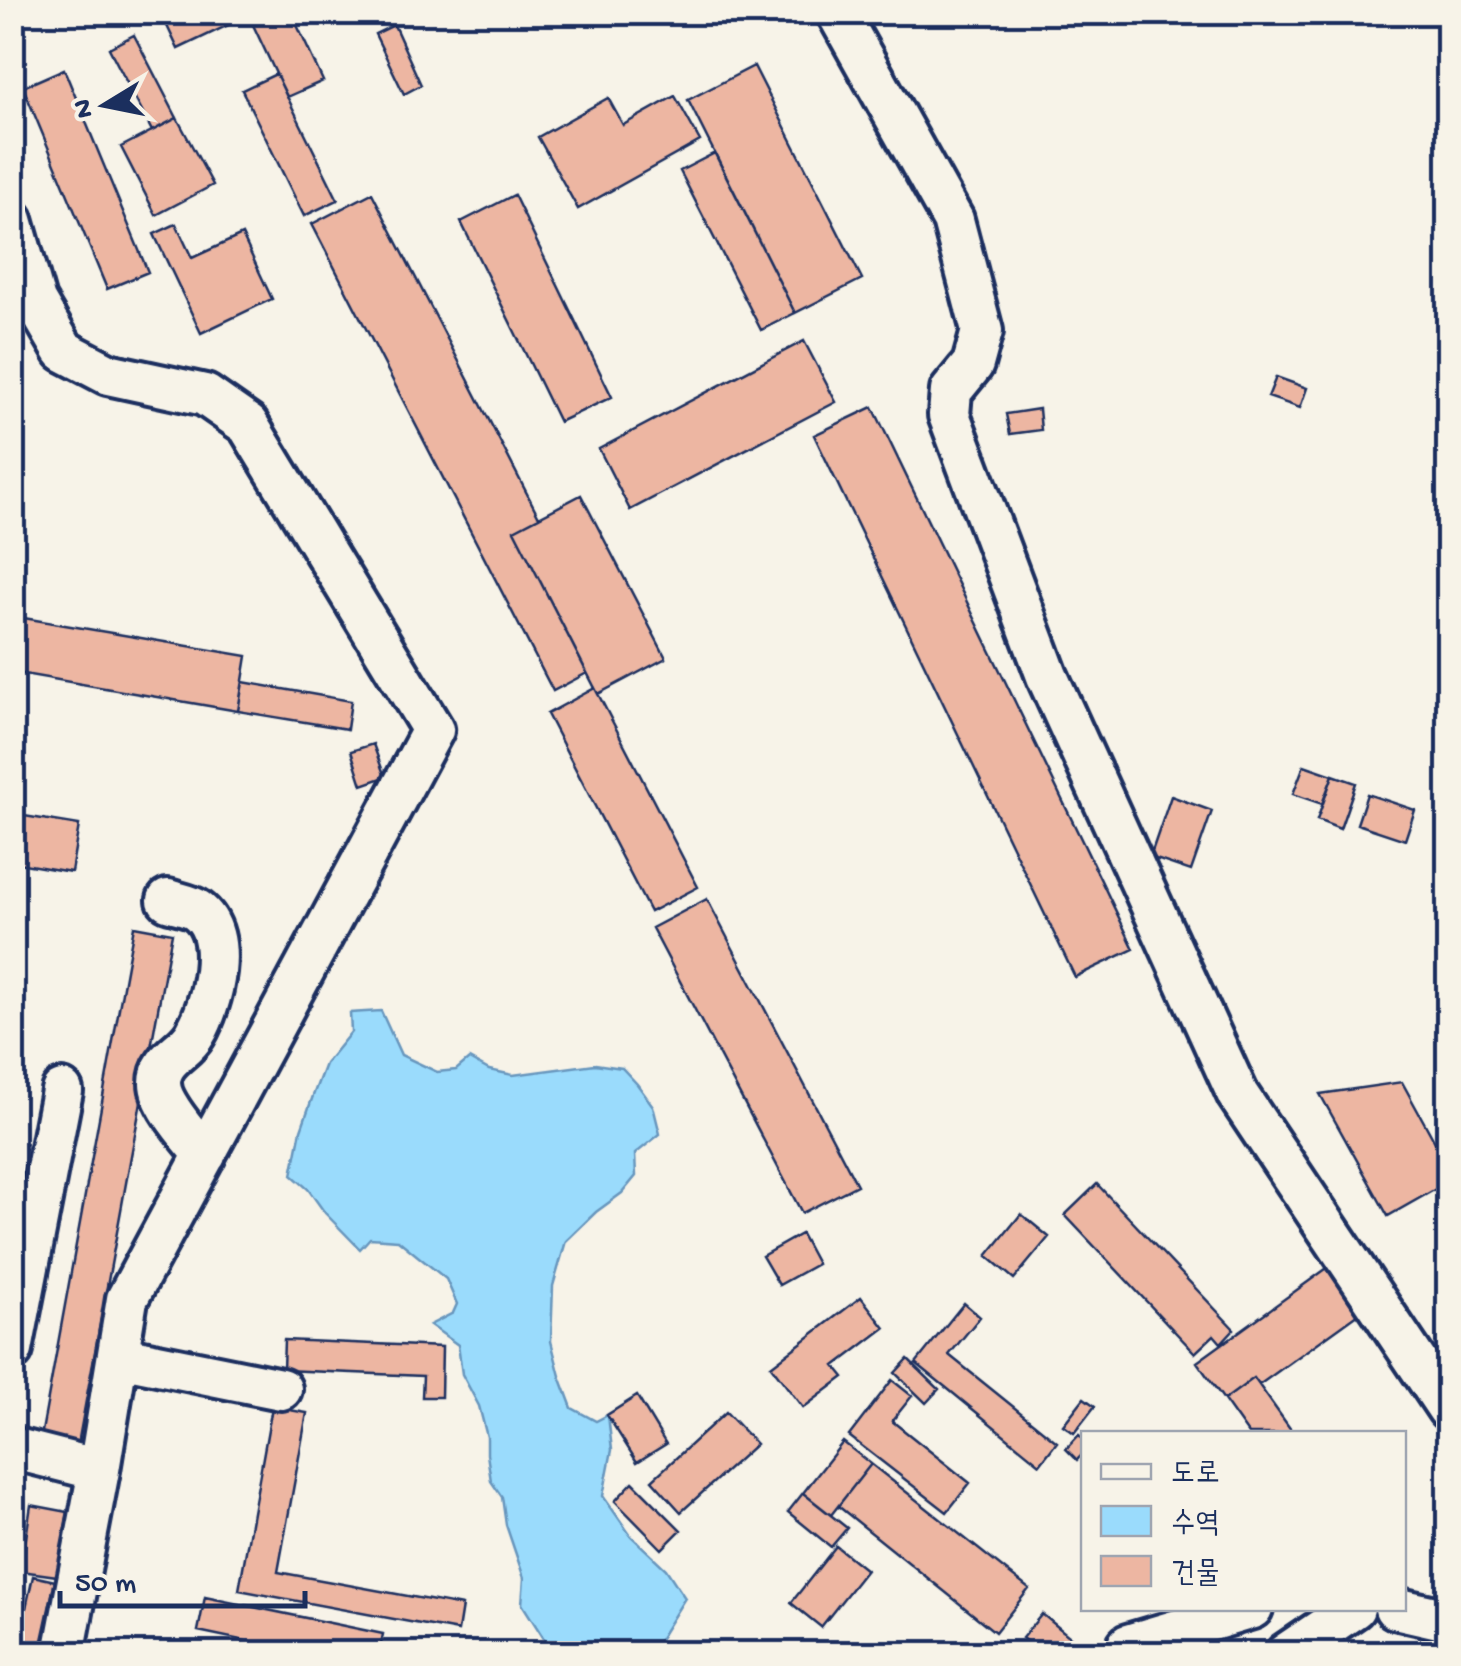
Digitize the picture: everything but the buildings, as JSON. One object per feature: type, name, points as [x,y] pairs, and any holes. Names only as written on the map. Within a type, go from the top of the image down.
[{"type":"street","points":[[837,12],[954,220],[982,331],[973,364],[951,391],[949,415],[1047,676],[1238,1095],[1448,1409]]},
{"type":"street","points":[[12,220],[36,301],[64,351],[108,374],[205,395],[248,425],[433,730],[126,1299],[64,1654]]},
{"type":"street","points":[[168,900],[198,910],[211,929],[217,952],[206,1010],[193,1038],[164,1064],[159,1085],[172,1112],[205,1155]]},
{"type":"street","points":[[13,1346],[62,1092]]},
{"type":"street","points":[[118,1356],[282,1389]]},
{"type":"street","points":[[12,1448],[98,1470]]},
{"type":"street","points":[[1406,1610],[1448,1620]]},
{"type":"street","points":[[1128,1645],[1242,1611]]},
{"type":"street","points":[[1286,1654],[1350,1611]]},
{"type":"water","points":[[381,1011],[401,1055],[437,1072],[456,1070],[469,1059],[489,1070],[513,1075],[595,1064],[622,1068],[653,1106],[660,1134],[635,1154],[636,1176],[566,1241],[553,1286],[551,1341],[572,1408],[596,1421],[608,1415],[612,1450],[603,1496],[631,1536],[666,1569],[685,1598],[657,1643],[655,1653],[553,1653],[522,1604],[524,1578],[506,1525],[502,1497],[491,1481],[487,1437],[479,1406],[462,1374],[458,1345],[430,1325],[453,1313],[457,1304],[446,1279],[398,1240],[370,1238],[360,1249],[292,1175],[301,1130],[325,1064],[351,1032],[350,1013]]}]
